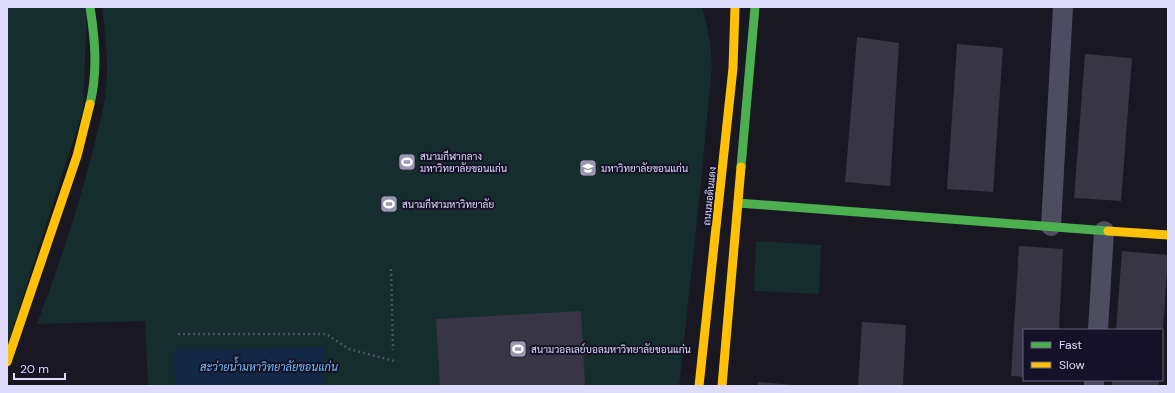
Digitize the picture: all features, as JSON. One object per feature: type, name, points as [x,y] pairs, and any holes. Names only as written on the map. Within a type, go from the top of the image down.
[{"type":"street","points":[[7,362],[77,156],[92,101],[95,70],[95,38],[90,7]]},
{"type":"street","name":"ถนนมอดินแดง","points":[[699,386],[733,68],[735,7]]},
{"type":"street","points":[[722,386],[755,7]]},
{"type":"street","points":[[1051,226],[1063,7]]},
{"type":"street","points":[[738,203],[1051,226],[1104,232],[1168,235]]},
{"type":"street","points":[[1098,329],[1104,232]]},
{"type":"path","points":[[391,268],[393,350]]},
{"type":"path","points":[[178,334],[326,334],[349,349],[394,361]]},
{"type":"green space","points":[[7,7],[87,7],[83,111],[7,346]]},
{"type":"green space","name":"สนามกีฬามหาวิทยาลัย","points":[[102,7],[702,7],[709,36],[712,66],[679,386],[148,386],[145,321],[37,324],[74,219],[102,113],[106,89],[107,69]]},
{"type":"green space","points":[[756,241],[821,245],[819,294],[754,291]]},
{"type":"water","name":"สะว่ายน้ำมหาวิทยาลัยขอนแก่น","points":[[324,347],[324,386],[175,386],[174,350]]},
{"type":"building","points":[[857,37],[899,43],[890,186],[845,182]]},
{"type":"building","points":[[957,44],[1003,48],[993,192],[947,189]]},
{"type":"building","points":[[1085,54],[1132,58],[1121,201],[1074,198]]},
{"type":"building","points":[[1019,246],[1063,249],[1059,329],[1023,329],[1023,377],[1011,376]]},
{"type":"building","points":[[1122,251],[1168,255],[1163,330],[1116,329]]},
{"type":"building","points":[[581,311],[585,386],[440,386],[436,319]]},
{"type":"building","points":[[862,322],[906,325],[903,386],[858,386]]},
{"type":"building","points":[[1112,381],[1159,381],[1159,386],[1112,386]]},
{"type":"building","points":[[758,382],[794,385],[794,386],[758,386]]},
{"type":"traffic: fast","points":[[90,7],[95,55],[93,92],[90,104]]},
{"type":"traffic: fast","points":[[741,167],[755,7]]},
{"type":"traffic: fast","points":[[738,203],[1108,231]]},
{"type":"traffic: slow","points":[[699,386],[733,68],[735,7]]},
{"type":"traffic: slow","points":[[7,362],[77,156],[90,104]]},
{"type":"traffic: slow","points":[[722,386],[741,167]]},
{"type":"traffic: slow","points":[[1108,231],[1168,235]]},
{"type":"place","name":"สนามกีฬากลาง มหาวิทยาลัยขอนแก่น","points":[[407,162]]},
{"type":"place","name":"มหาวิทยาลัยขอนแก่น","points":[[588,168]]},
{"type":"place","name":"สนามกีฬามหาวิทยาลัย","points":[[389,204]]},
{"type":"place","name":"สนามวอลเลย์บอลมหาวิทยาลัยขอนแก่น","points":[[518,349]]}]
